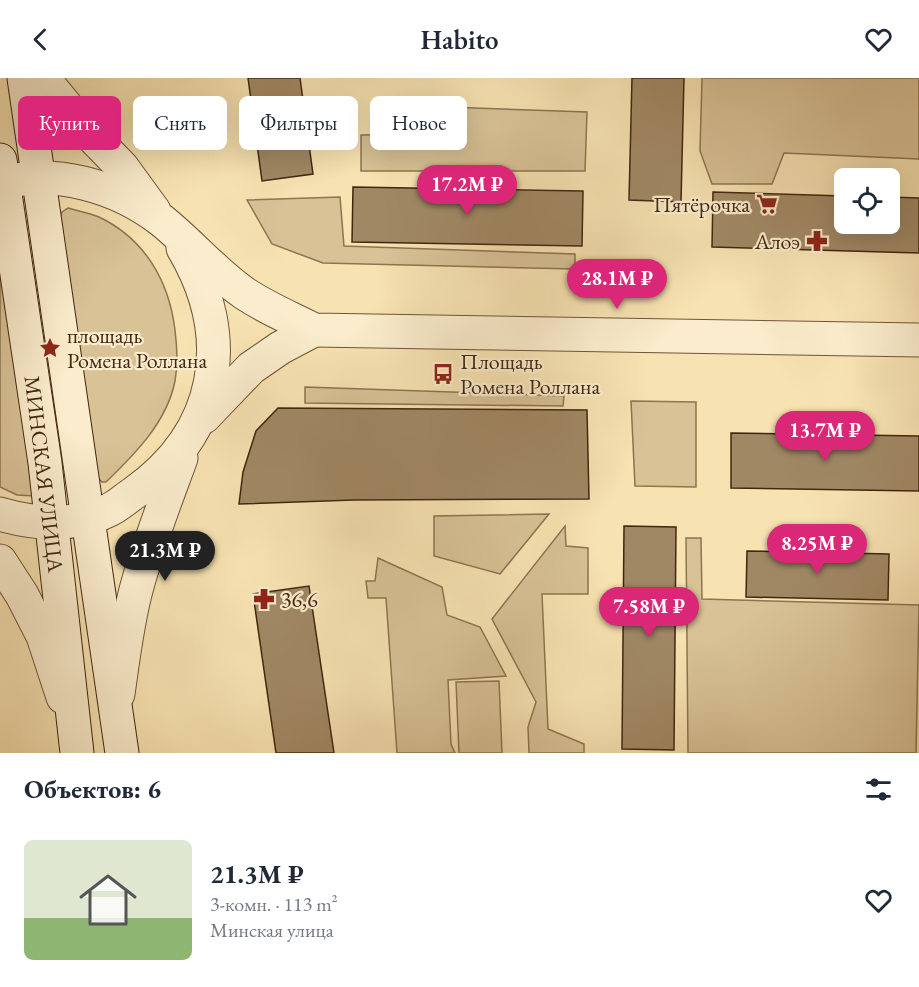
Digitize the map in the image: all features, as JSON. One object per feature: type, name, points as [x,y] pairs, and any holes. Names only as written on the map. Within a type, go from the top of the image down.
[{"type":"street","name":"МИНСКАЯ УЛИЦА","points":[[24,78],[122,753]]},
{"type":"street","points":[[43,78],[84,128],[122,167],[167,226],[196,273],[212,322],[214,350],[211,379],[204,406],[149,543],[135,592],[126,636],[115,714]]},
{"type":"street","name":"МИНСКАЯ УЛИЦА","points":[[2,176],[52,522],[75,740]]},
{"type":"street","points":[[2,176],[74,181],[94,186],[130,201],[167,226],[245,293],[274,311],[314,330],[919,340]]},
{"type":"street","points":[[0,514],[20,520],[52,522],[87,518],[108,511],[153,480],[170,464],[191,434],[251,368],[280,348],[314,330]]},
{"type":"street","points":[[0,561],[22,594],[43,636],[75,740]]},
{"type":"shaded area","points":[[702,78],[919,78],[919,159],[784,153],[772,184],[712,184],[700,151]]},
{"type":"shaded area","points":[[467,108],[587,112],[585,171],[361,171],[361,135],[370,135],[370,150],[467,150]]},
{"type":"shaded area","points":[[340,197],[344,246],[575,254],[575,269],[323,263],[272,244],[247,200]]},
{"type":"shaded area","points":[[68,208],[99,217],[115,226],[142,250],[152,263],[167,295],[175,330],[176,375],[165,410],[138,449],[106,482],[102,482],[95,475],[60,217],[62,212]]},
{"type":"shaded area","points":[[0,255],[34,496],[17,495],[0,487]]},
{"type":"shaded area","points":[[305,387],[564,396],[563,406],[305,403]]},
{"type":"shaded area","points":[[631,401],[696,402],[696,487],[635,486]]},
{"type":"shaded area","points":[[549,514],[500,574],[434,556],[434,516]]},
{"type":"shaded area","points":[[565,526],[566,546],[588,548],[588,594],[542,594],[548,729],[584,744],[584,753],[529,753],[528,727],[536,702],[492,619]]},
{"type":"shaded area","points":[[686,538],[701,538],[702,599],[919,605],[916,753],[688,753]]},
{"type":"shaded area","points":[[378,558],[442,587],[447,615],[480,627],[506,676],[448,680],[451,744],[455,753],[397,753],[386,598],[368,598],[366,581],[375,581]]},
{"type":"shaded area","points":[[499,681],[502,753],[459,753],[456,682]]},
{"type":"building","points":[[248,78],[300,78],[302,96],[250,96]]},
{"type":"building","points":[[632,78],[684,78],[681,202],[629,200]]},
{"type":"building","points":[[258,150],[310,150],[313,174],[262,181]]},
{"type":"building","points":[[353,187],[583,191],[582,246],[352,242]]},
{"type":"building","points":[[713,192],[834,196],[834,234],[900,234],[900,197],[919,198],[919,253],[712,247]]},
{"type":"building","points":[[278,408],[587,410],[589,499],[354,500],[239,504],[243,472],[256,431]]},
{"type":"building","points":[[731,433],[919,436],[919,491],[731,488]]},
{"type":"building","points":[[624,526],[676,527],[674,750],[622,749]]},
{"type":"building","points":[[747,551],[889,554],[888,600],[746,597]]},
{"type":"building","points":[[309,586],[334,753],[276,753],[253,594]]},
{"type":"place","name":"Пятёрочка","points":[[767,204]]},
{"type":"place","name":"Алоэ","points":[[817,241]]},
{"type":"place","name":"площадь Ромена Роллана","points":[[50,348]]},
{"type":"place","name":"Площадь Ромена Роллана","points":[[443,374]]},
{"type":"place","name":"36,6","points":[[264,599]]}]
